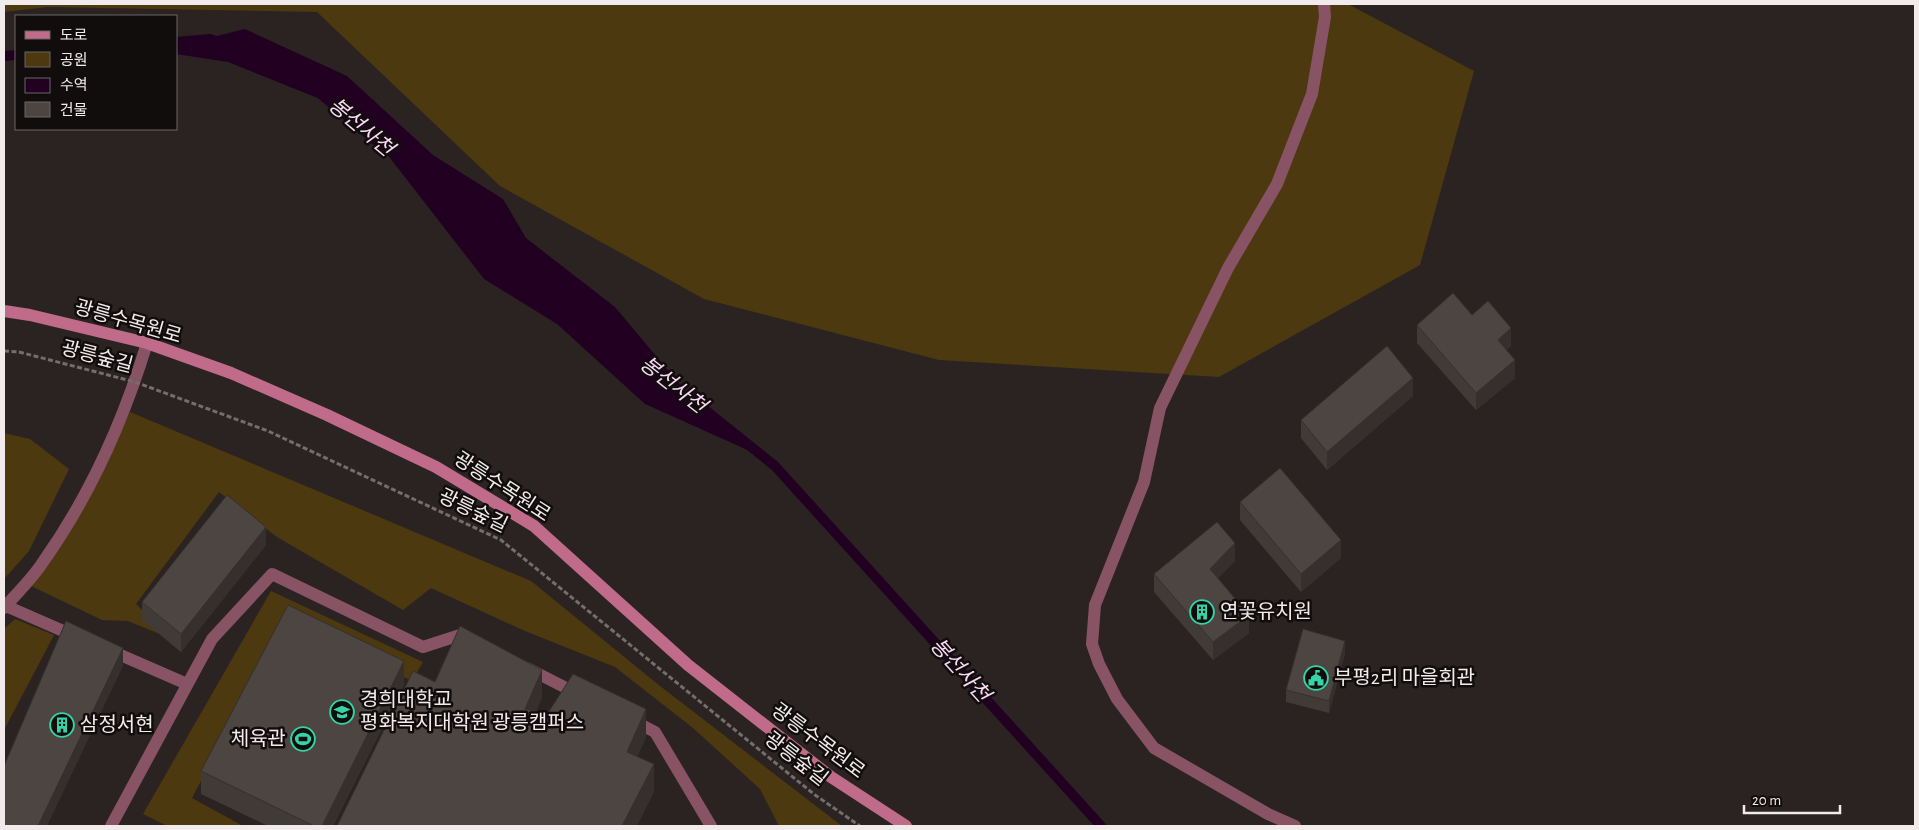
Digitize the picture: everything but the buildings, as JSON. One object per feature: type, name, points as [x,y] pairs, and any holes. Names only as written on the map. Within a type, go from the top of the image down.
[{"type":"street","points":[[1295,826],[1268,814],[1154,748],[1117,699],[1098,664],[1092,644],[1095,606],[1144,482],[1160,408],[1228,268],[1276,184],[1312,94],[1325,17],[1324,4]]},
{"type":"street","name":"광릉수목원로","points":[[4,311],[30,315],[147,343],[231,373],[327,415],[436,467],[534,526],[688,665],[831,777],[906,826]]},
{"type":"street","points":[[147,343],[135,382],[88,489],[43,563],[5,607],[188,684]]},
{"type":"street","points":[[111,826],[212,639],[272,574],[423,647],[460,635],[478,644]]},
{"type":"street","points":[[514,662],[593,701]]},
{"type":"street","points":[[620,714],[655,732],[711,826]]},
{"type":"path","name":"광릉숲길","points":[[4,351],[19,352],[135,382],[268,430],[501,540],[815,795],[860,826]]},
{"type":"green space","points":[[4,4],[1348,4],[1474,71],[1420,265],[1219,377],[939,360],[704,299],[500,186],[317,12],[48,7],[4,12]]},
{"type":"green space","points":[[130,412],[531,581],[660,686],[842,826],[779,826],[760,789],[693,728],[615,667],[525,631],[431,588],[403,610],[277,537],[219,492],[136,604],[172,639],[128,621],[102,620],[29,585]]},
{"type":"green space","points":[[4,433],[30,439],[69,469],[29,551],[4,579]]},
{"type":"green space","points":[[271,591],[423,662],[412,681],[286,620],[192,798],[243,826],[167,826],[143,814]]},
{"type":"green space","points":[[15,619],[54,635],[4,730],[4,629]]},
{"type":"water","points":[[245,29],[347,76],[433,155],[503,199],[526,238],[615,307],[692,399],[752,452],[645,404],[557,324],[484,279],[355,113],[228,62],[178,54],[178,46]]},
{"type":"waterway","name":"봉선사천","points":[[178,42],[210,39],[215,41]]},
{"type":"waterway","name":"봉선사천","points":[[4,56],[15,55]]},
{"type":"waterway","name":"봉선사천","points":[[323,96],[386,149]]},
{"type":"waterway","name":"봉선사천","points":[[695,402],[775,466],[1101,826]]},
{"type":"place","name":"연꽃유치원","points":[[1202,612]]},
{"type":"place","name":"부평2리 마을회관","points":[[1316,678]]},
{"type":"place","name":"경희대학교 평화복지대학원 광릉캠퍼스","points":[[342,712]]},
{"type":"place","name":"삼정서현","points":[[62,725]]},
{"type":"place","name":"체육관","points":[[303,739]]}]
